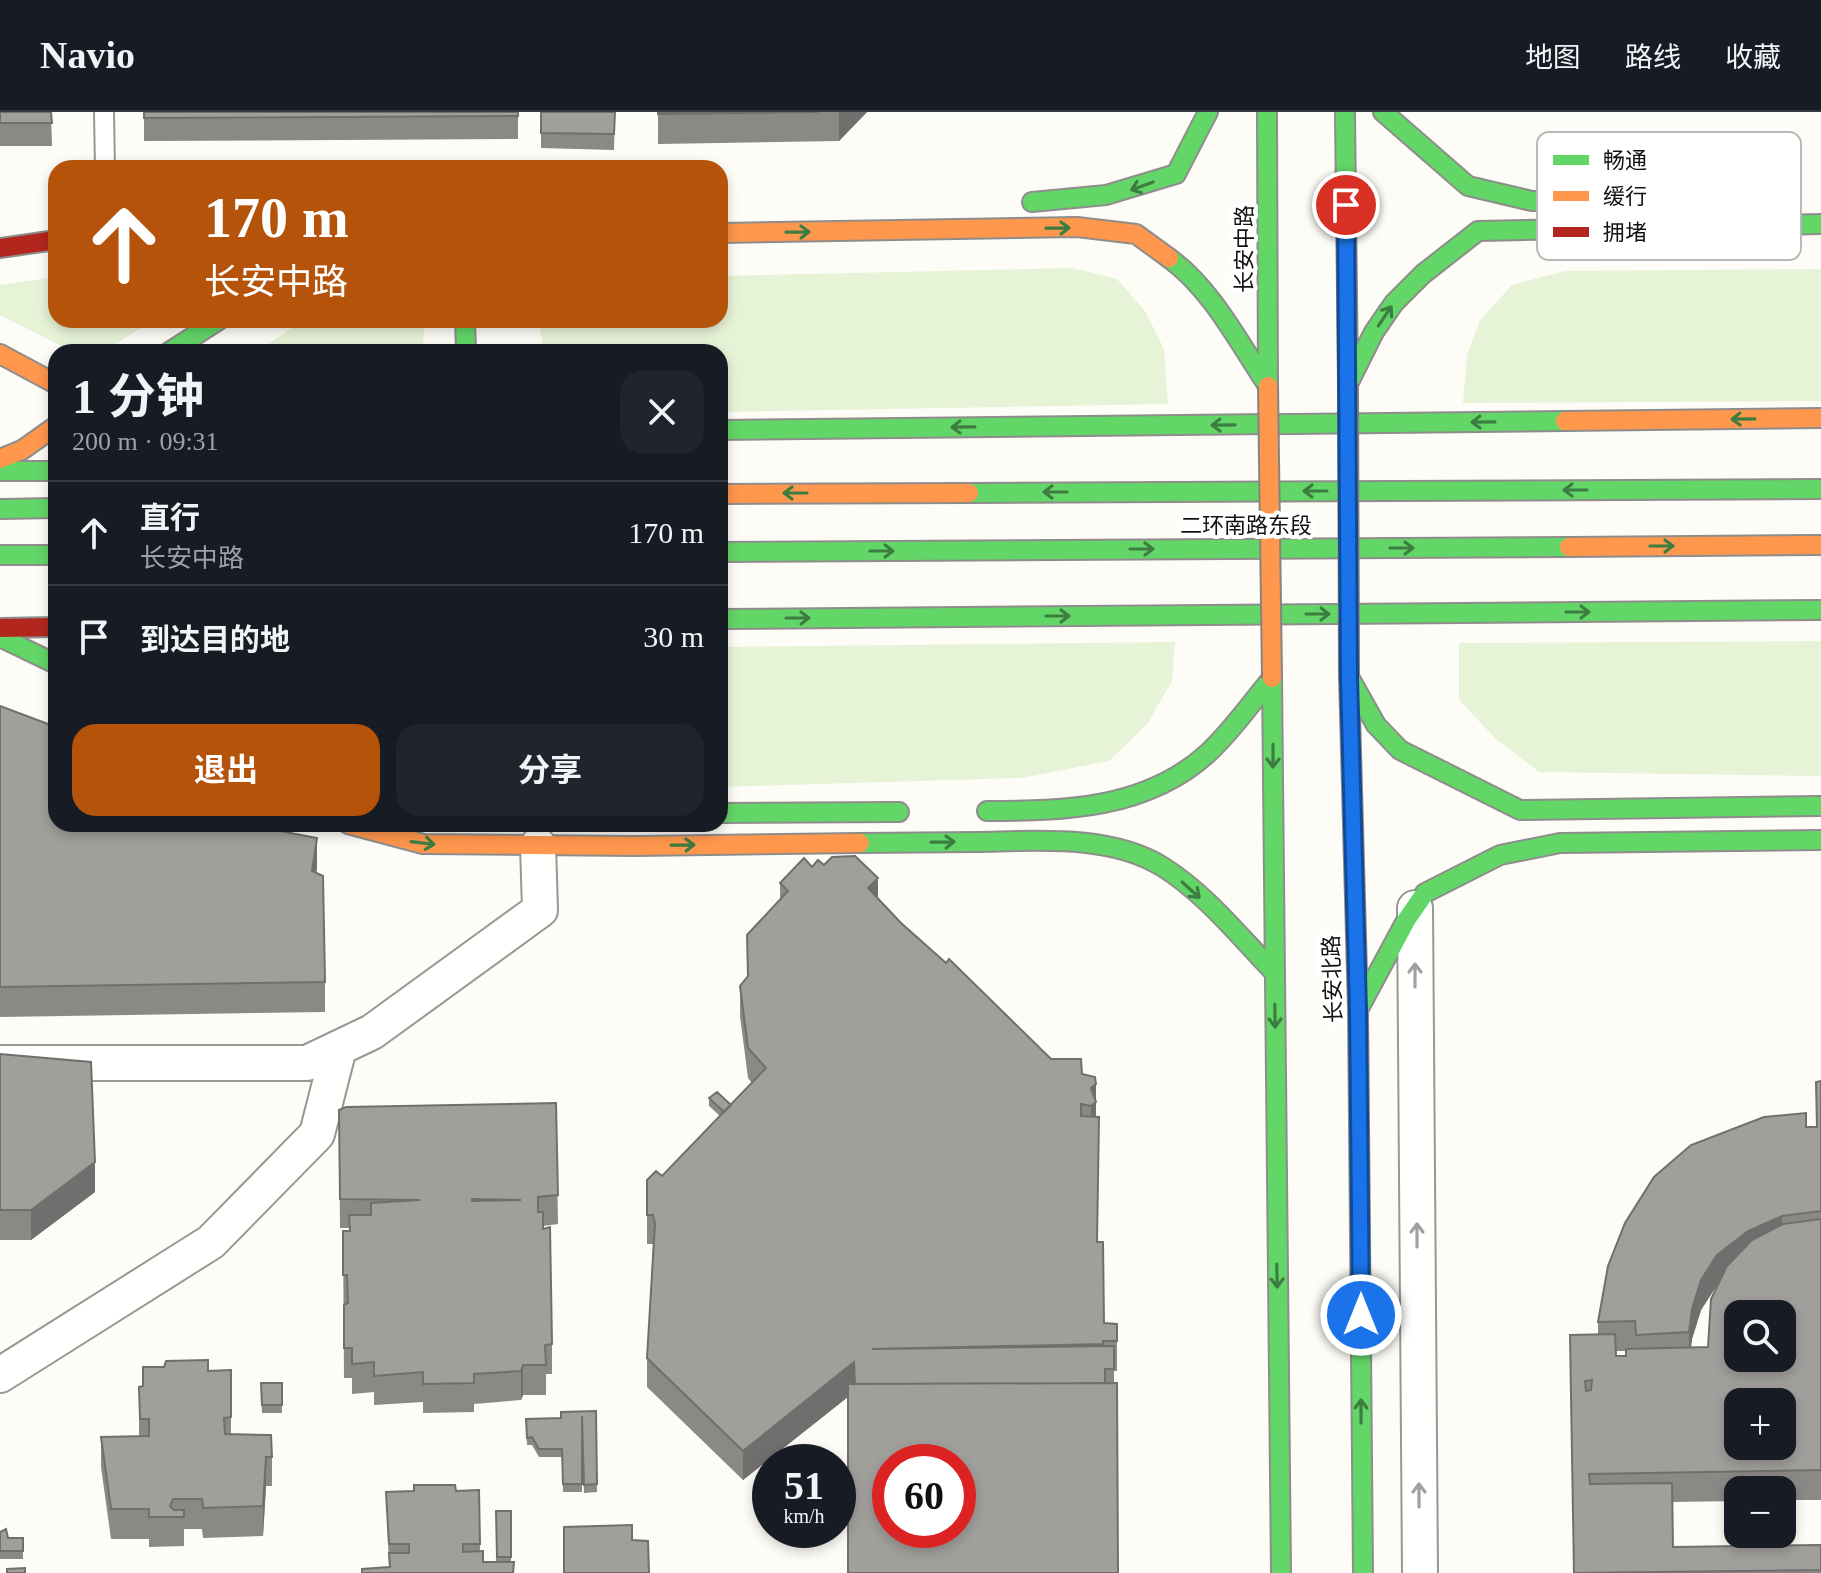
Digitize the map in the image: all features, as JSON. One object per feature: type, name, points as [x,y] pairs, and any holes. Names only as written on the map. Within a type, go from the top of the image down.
[{"type":"main road","points":[[1020,202],[1074,201],[1114,194],[1176,174],[1208,112]]},
{"type":"main road","name":"长安中路","points":[[1267,112],[1268,386]]},
{"type":"main road","points":[[1345,112],[1348,384]]},
{"type":"main road","points":[[1383,112],[1468,186],[1537,201]]},
{"type":"main road","points":[[1801,224],[1821,224]]},
{"type":"main road","points":[[728,233],[1077,227],[1136,234],[1179,265],[1212,303],[1268,386],[1276,1564]]},
{"type":"main road","points":[[1348,384],[1371,337],[1393,305],[1432,265],[1478,231],[1537,230]]},
{"type":"main road","points":[[0,248],[48,241]]},
{"type":"main road","points":[[182,344],[206,328]]},
{"type":"main road","points":[[0,354],[48,380]]},
{"type":"main road","name":"长安北路","points":[[1348,384],[1349,677],[1358,1010],[1363,1573]]},
{"type":"main road","points":[[728,430],[1821,418]]},
{"type":"main road","points":[[0,459],[48,434]]},
{"type":"main road","points":[[0,471],[48,471]]},
{"type":"main road","name":"二环南路东段","points":[[728,494],[1821,489]]},
{"type":"main road","points":[[0,509],[48,508]]},
{"type":"main road","name":"二环南路东段","points":[[728,552],[1821,545]]},
{"type":"main road","points":[[0,555],[48,555]]},
{"type":"main road","points":[[728,619],[1821,610]]},
{"type":"main road","points":[[0,628],[48,627]]},
{"type":"main road","points":[[0,637],[48,660]]},
{"type":"main road","points":[[1349,677],[1376,725],[1400,750],[1520,810],[1821,806]]},
{"type":"main road","points":[[973,811],[1082,809],[1154,792],[1206,755],[1272,678]]},
{"type":"main road","points":[[728,813],[925,812]]},
{"type":"main road","points":[[378,832],[423,844],[1083,843],[1144,857],[1187,885],[1274,972]]},
{"type":"main road","points":[[1358,1010],[1425,893],[1500,855],[1560,843],[1821,840]]},
{"type":"street","points":[[0,1063],[307,1063],[372,1032],[540,910],[538,845]]},
{"type":"street","points":[[1415,908],[1420,1573]]},
{"type":"street","points":[[0,1375],[211,1242],[317,1134],[339,1048]]},
{"type":"lane","points":[[104,112],[105,160]]},
{"type":"green space","points":[[1072,268],[1117,279],[1145,311],[1164,349],[1168,404],[728,412],[728,344],[543,344],[540,328],[728,328],[728,276]]},
{"type":"green space","points":[[1821,269],[1821,401],[1463,403],[1467,355],[1480,320],[1512,285],[1565,271]]},
{"type":"green space","points":[[48,278],[48,328],[141,328],[115,344],[57,344],[0,315],[0,285]]},
{"type":"green space","points":[[292,328],[424,328],[423,344],[268,344]]},
{"type":"green space","points":[[1821,641],[1821,776],[1539,772],[1497,740],[1459,700],[1459,643]]},
{"type":"green space","points":[[1175,642],[1172,681],[1147,724],[1109,761],[1022,778],[728,787],[728,647]]},
{"type":"building","points":[[0,112],[51,112],[52,123],[0,123]]},
{"type":"building","points":[[144,112],[518,112],[518,116],[144,118]]},
{"type":"building","points":[[541,112],[615,112],[614,134],[541,133]]},
{"type":"building","points":[[658,112],[818,112],[658,114]]},
{"type":"building","points":[[0,706],[48,724],[48,832],[286,832],[317,838],[312,871],[323,876],[325,982],[0,987]]},
{"type":"building","points":[[855,856],[878,878],[868,888],[901,923],[946,963],[949,959],[1051,1059],[1081,1059],[1082,1074],[1095,1077],[1096,1084],[1091,1088],[1096,1102],[1091,1106],[1081,1104],[1081,1116],[1099,1117],[1097,1242],[1103,1242],[1104,1323],[1117,1324],[1117,1341],[1103,1341],[1103,1344],[872,1349],[1114,1346],[1114,1369],[1105,1369],[1105,1383],[855,1384],[854,1362],[743,1451],[647,1358],[655,1224],[653,1215],[647,1215],[647,1180],[656,1171],[662,1176],[766,1068],[748,1048],[740,986],[748,976],[747,935],[788,891],[780,883],[804,858],[812,867],[818,860],[824,865],[832,857]]},
{"type":"building","points":[[0,1054],[91,1062],[95,1162],[31,1210],[0,1210]]},
{"type":"building","points":[[1821,1081],[1821,1211],[1782,1216],[1748,1231],[1717,1255],[1701,1280],[1689,1332],[1636,1335],[1635,1321],[1598,1322],[1608,1266],[1625,1223],[1654,1177],[1691,1145],[1764,1117],[1806,1113],[1806,1127],[1817,1127],[1816,1082]]},
{"type":"building","points":[[717,1092],[731,1105],[724,1112],[709,1098]]},
{"type":"building","points":[[556,1103],[558,1195],[538,1197],[538,1212],[543,1212],[543,1229],[550,1227],[552,1344],[545,1345],[546,1365],[523,1365],[521,1371],[474,1374],[474,1383],[423,1384],[423,1372],[374,1376],[374,1362],[352,1364],[352,1348],[344,1348],[344,1305],[348,1303],[347,1275],[343,1275],[343,1231],[350,1231],[349,1215],[371,1215],[371,1203],[420,1200],[340,1199],[339,1110],[346,1107]],"holes":[[[472,1199],[521,1200],[472,1201]]]},
{"type":"building","points":[[1821,1219],[1821,1470],[1589,1474],[1590,1484],[1672,1483],[1673,1547],[1796,1548],[1796,1545],[1821,1545],[1821,1570],[1574,1573],[1570,1335],[1615,1334],[1616,1356],[1626,1356],[1626,1349],[1708,1347],[1711,1299],[1727,1266],[1752,1240],[1783,1224]],"holes":[[[1592,1380],[1591,1390],[1586,1391],[1585,1381]]]},
{"type":"building","points":[[208,1360],[208,1371],[231,1370],[231,1417],[224,1418],[225,1434],[271,1435],[272,1457],[266,1457],[263,1506],[203,1508],[202,1499],[173,1499],[170,1506],[174,1510],[184,1510],[184,1517],[149,1517],[149,1509],[111,1509],[101,1437],[149,1436],[149,1419],[140,1419],[139,1387],[143,1386],[143,1367],[164,1367],[166,1361]]},
{"type":"building","points":[[261,1383],[282,1383],[282,1405],[262,1405]]},
{"type":"building","points":[[1117,1383],[1118,1573],[848,1573],[848,1548],[856,1548],[856,1444],[848,1444],[848,1384]]},
{"type":"building","points":[[596,1411],[597,1484],[584,1485],[582,1416],[582,1484],[563,1484],[562,1449],[539,1449],[532,1437],[527,1438],[526,1419],[561,1418],[561,1412]]},
{"type":"building","points":[[414,1485],[455,1485],[456,1491],[479,1490],[480,1544],[463,1544],[463,1552],[483,1551],[483,1562],[514,1562],[513,1573],[362,1573],[362,1569],[390,1567],[389,1553],[409,1553],[409,1544],[389,1544],[386,1492],[414,1491]]},
{"type":"building","points":[[496,1511],[511,1511],[511,1557],[497,1557]]},
{"type":"building","points":[[632,1525],[632,1540],[648,1541],[649,1573],[564,1573],[564,1527]]},
{"type":"building","points":[[6,1529],[8,1538],[23,1538],[23,1551],[0,1551],[0,1532]]},
{"type":"building","points":[[25,1568],[25,1573],[7,1573],[7,1569]]},
{"type":"traffic: fast","points":[[1032,202],[1106,195],[1176,174],[1208,112]]},
{"type":"traffic: fast","points":[[1267,112],[1268,386]]},
{"type":"traffic: fast","points":[[1345,112],[1348,384]]},
{"type":"traffic: fast","points":[[1383,112],[1468,186],[1537,201]]},
{"type":"traffic: fast","points":[[1801,224],[1821,224]]},
{"type":"traffic: fast","points":[[1348,384],[1374,332],[1394,303],[1423,274],[1478,231],[1537,230]]},
{"type":"traffic: fast","points":[[1169,258],[1212,301],[1268,386]]},
{"type":"traffic: fast","points":[[182,344],[206,328]]},
{"type":"traffic: fast","points":[[465,328],[466,344]]},
{"type":"traffic: fast","points":[[728,430],[1565,421]]},
{"type":"traffic: fast","points":[[0,471],[48,471]]},
{"type":"traffic: fast","points":[[969,493],[1821,489]]},
{"type":"traffic: fast","points":[[0,509],[48,508]]},
{"type":"traffic: fast","points":[[728,552],[1569,547]]},
{"type":"traffic: fast","points":[[0,555],[48,555]]},
{"type":"traffic: fast","points":[[728,619],[1821,610]]},
{"type":"traffic: fast","points":[[0,637],[48,660]]},
{"type":"traffic: fast","points":[[1349,677],[1358,1010],[1363,1573]]},
{"type":"traffic: fast","points":[[1349,677],[1376,725],[1400,750],[1520,810],[1821,806]]},
{"type":"traffic: fast","points":[[1272,678],[1281,1573]]},
{"type":"traffic: fast","points":[[987,811],[1046,810],[1104,803],[1159,786],[1208,753],[1272,678]]},
{"type":"traffic: fast","points":[[728,813],[899,812]]},
{"type":"traffic: fast","points":[[1358,1010],[1407,919],[1425,893],[1500,855],[1560,843],[1821,840]]},
{"type":"traffic: fast","points":[[860,843],[1048,841],[1120,849],[1142,856],[1179,878],[1222,916],[1274,972]]},
{"type":"traffic: slow","points":[[728,233],[1077,227],[1136,234],[1169,258]]},
{"type":"traffic: slow","points":[[0,354],[48,380]]},
{"type":"traffic: slow","points":[[1348,384],[1349,677]]},
{"type":"traffic: slow","points":[[1268,386],[1272,678]]},
{"type":"traffic: slow","points":[[1565,421],[1821,418]]},
{"type":"traffic: slow","points":[[0,459],[22,450],[48,432]]},
{"type":"traffic: slow","points":[[728,494],[969,493]]},
{"type":"traffic: slow","points":[[1569,547],[1821,545]]},
{"type":"traffic: slow","points":[[378,832],[423,844],[635,846],[860,843]]},
{"type":"traffic: jam","points":[[0,248],[48,241]]},
{"type":"traffic: jam","points":[[0,628],[48,627]]},
{"type":"route","points":[[1346,205],[1349,677],[1358,1010],[1361,1315]]}]
